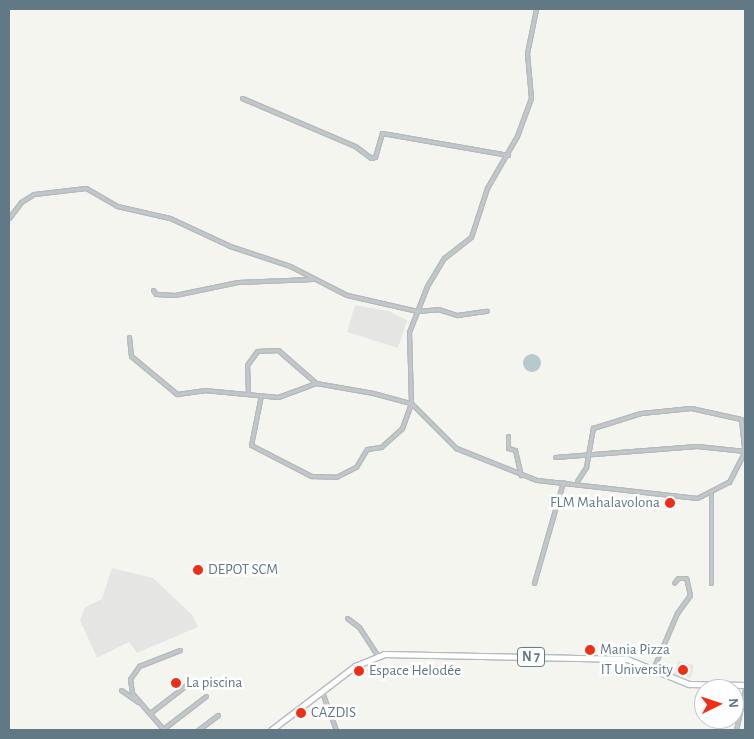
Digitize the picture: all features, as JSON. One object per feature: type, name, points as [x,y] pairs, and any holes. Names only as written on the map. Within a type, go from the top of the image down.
[{"type":"main road","name":"N 7","points":[[270,730],[355,666],[377,655],[627,658],[689,684],[745,687]]},
{"type":"street","points":[[261,395],[251,445],[311,476],[336,477],[356,467],[366,449],[380,447],[402,428],[411,403],[409,332],[417,311],[444,258],[471,237],[487,188],[508,155],[531,98],[526,53],[536,9]]},
{"type":"street","points":[[242,98],[355,146],[370,158],[375,157],[382,133],[508,155]]},
{"type":"street","points":[[9,218],[21,202],[34,194],[86,188],[117,206],[170,218],[347,295],[417,311],[438,309],[457,315],[486,311]]},
{"type":"street","points":[[153,290],[156,294],[175,295],[238,282],[312,279]]},
{"type":"street","points":[[129,337],[131,356],[177,394],[204,390],[248,392],[278,396],[316,382]]},
{"type":"street","points":[[248,392],[247,365],[257,351],[278,350],[316,382],[411,403],[426,414],[443,440],[521,475],[680,498],[711,494],[729,482],[744,452]]},
{"type":"street","points":[[577,482],[584,472],[591,432],[600,423],[641,413],[691,408],[742,419],[745,458]]},
{"type":"street","points":[[508,436],[507,447],[514,450],[521,475]]},
{"type":"street","points":[[555,458],[697,446],[744,452]]},
{"type":"street","points":[[534,583],[563,482]]},
{"type":"street","points":[[711,494],[711,582]]},
{"type":"street","points":[[653,668],[677,614],[690,595],[686,578],[678,578],[674,583]]},
{"type":"street","points":[[347,618],[359,627],[377,655]]},
{"type":"street","points":[[180,650],[134,671],[132,693],[164,730],[206,696]]},
{"type":"street","points":[[149,713],[189,683]]},
{"type":"street","points":[[736,730],[745,687]]},
{"type":"street","points":[[121,690],[140,703]]},
{"type":"street","points":[[322,692],[336,730]]},
{"type":"street","points":[[198,730],[218,715]]},
{"type":"shaded area","points":[[355,305],[389,311],[407,320],[398,348],[347,332]]},
{"type":"shaded area","points":[[532,354],[538,357],[541,363],[538,369],[532,372],[526,369],[523,363],[526,357]]},
{"type":"shaded area","points":[[112,568],[153,578],[193,616],[198,627],[137,653],[129,642],[97,658],[80,620],[85,607],[102,599]]},
{"type":"shaded area","name":"IT University","points":[[678,661],[694,665],[691,678],[673,676]]},
{"type":"place","name":"FLM Mahalavolona","points":[[670,503]]},
{"type":"place","name":"DEPOT SCM","points":[[198,570]]},
{"type":"place","name":"Mania Pizza","points":[[590,650]]},
{"type":"place","name":"IT University","points":[[683,670]]},
{"type":"place","name":"Espace Helodée","points":[[359,671]]},
{"type":"place","name":"La piscina","points":[[176,683]]},
{"type":"place","name":"CAZDIS","points":[[301,713]]}]
